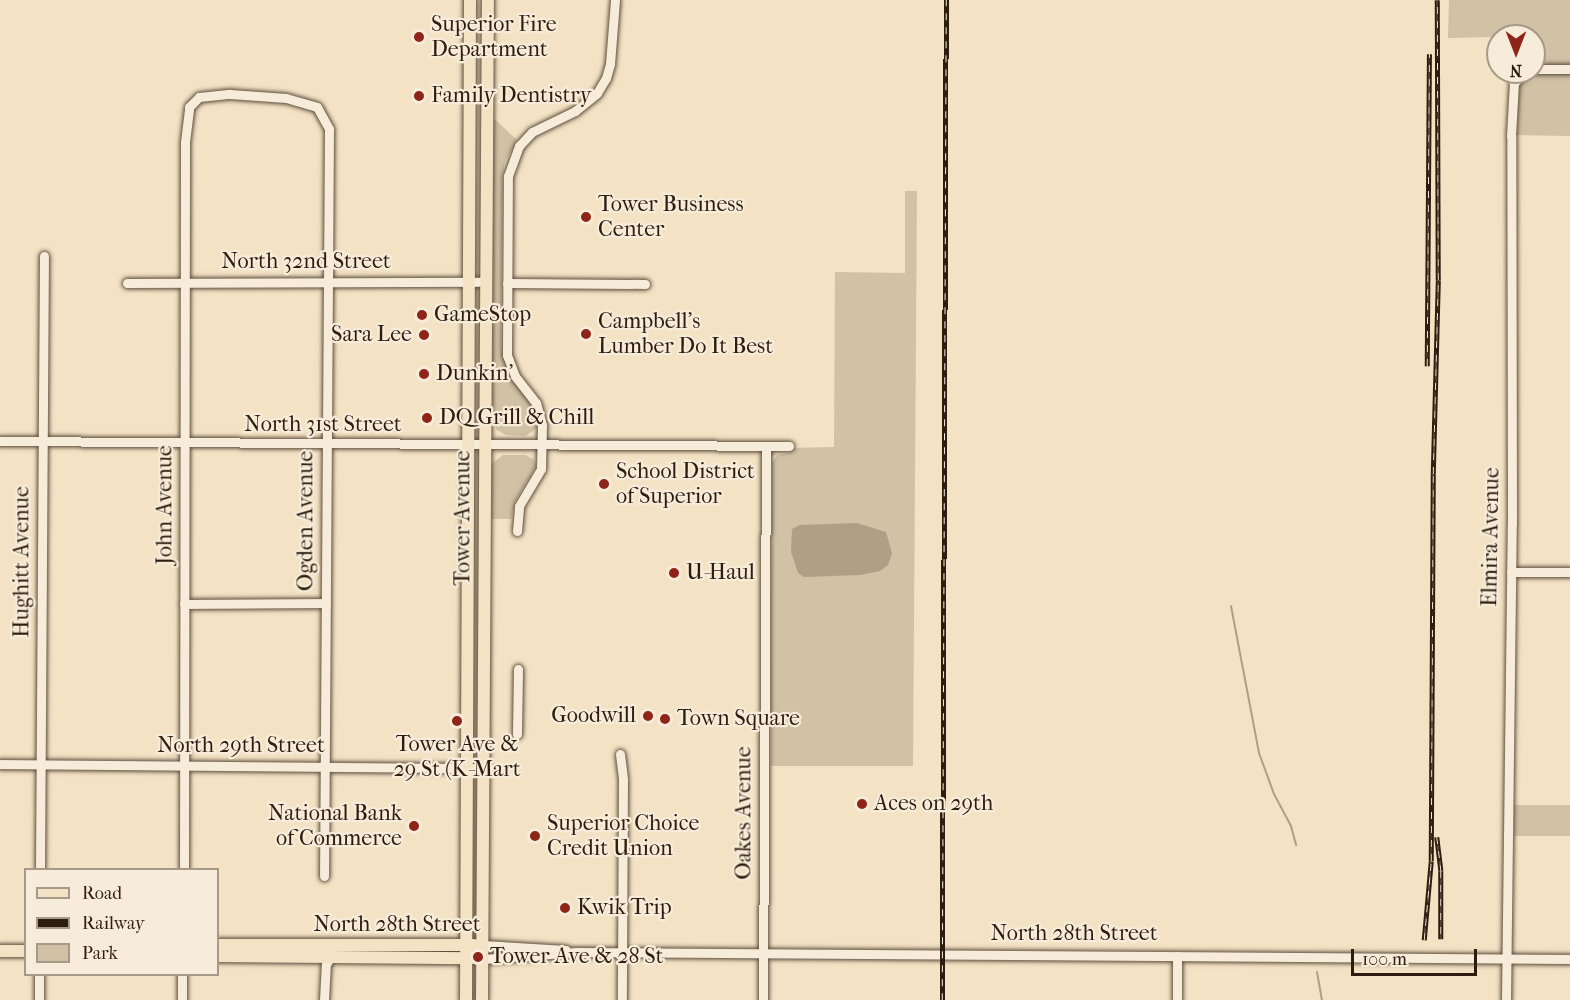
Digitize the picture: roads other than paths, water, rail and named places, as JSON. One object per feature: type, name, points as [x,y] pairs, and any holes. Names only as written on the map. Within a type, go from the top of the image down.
[{"type":"main road","name":"Tower Avenue","points":[[466,1000],[470,0]]},
{"type":"main road","name":"Tower Avenue","points":[[482,1000],[488,0]]},
{"type":"main road","name":"North 28th Street","points":[[219,945],[483,945]]},
{"type":"main road","points":[[0,951],[24,951]]},
{"type":"main road","name":"North 28th Street","points":[[219,956],[483,959]]},
{"type":"street","points":[[517,531],[519,506],[541,469],[542,445],[540,411],[515,376],[507,356],[508,176],[519,146],[538,127],[575,111],[597,93],[606,78],[610,63],[615,0]]},
{"type":"street","points":[[1546,69],[1570,69]]},
{"type":"street","name":"Elmira Avenue","points":[[1506,1000],[1511,572],[1511,136],[1514,84]]},
{"type":"street","name":"John Avenue","points":[[184,868],[184,281],[185,142],[189,107],[199,97],[230,94],[286,98],[317,106],[328,129]]},
{"type":"street","name":"Ogden Avenue","points":[[324,876],[328,129]]},
{"type":"street","name":"Hughitt Avenue","points":[[40,868],[44,256]]},
{"type":"street","name":"North 32nd Street","points":[[127,283],[184,281],[486,282]]},
{"type":"street","points":[[507,284],[645,284]]},
{"type":"street","name":"North 31st Street","points":[[0,441],[325,445],[789,446]]},
{"type":"street","name":"Oakes Avenue","points":[[763,1000],[766,446]]},
{"type":"street","points":[[1511,572],[1570,572]]},
{"type":"street","points":[[184,604],[326,603]]},
{"type":"street","points":[[517,734],[518,669]]},
{"type":"street","points":[[620,754],[623,780],[622,1000]]},
{"type":"street","name":"North 29th Street","points":[[0,764],[482,768]]},
{"type":"street","name":"North 28th Street","points":[[483,945],[577,952],[1570,958]]},
{"type":"street","points":[[324,1000],[325,969],[328,958],[340,951],[367,951],[385,946]]},
{"type":"street","name":"North 28th Street","points":[[483,959],[577,952]]},
{"type":"street","points":[[1176,956],[1177,1000]]},
{"type":"street","points":[[39,976],[39,1000]]},
{"type":"street","points":[[182,976],[182,1000]]},
{"type":"waterway","points":[[1231,606],[1259,753],[1274,794],[1291,826],[1296,845]]},
{"type":"waterway","points":[[1317,972],[1322,1000]]},
{"type":"railway","points":[[942,1000],[946,0]]},
{"type":"railway","points":[[1424,940],[1431,861],[1433,474],[1438,280],[1437,0]]},
{"type":"railway","points":[[1427,366],[1429,54]]},
{"type":"railway","points":[[1437,837],[1441,871],[1441,939]]},
{"type":"place","name":"Superior Fire Department","points":[[419,37]]},
{"type":"place","name":"Family Dentistry","points":[[419,96]]},
{"type":"place","name":"Tower Business Center","points":[[586,217]]},
{"type":"place","name":"GameStop","points":[[422,315]]},
{"type":"place","name":"Campbell's Lumber Do It Best","points":[[586,334]]},
{"type":"place","name":"Sara Lee","points":[[424,335]]},
{"type":"place","name":"Dunkin'","points":[[424,374]]},
{"type":"place","name":"DQ Grill & Chill","points":[[427,418]]},
{"type":"place","name":"School District of Superior","points":[[604,484]]},
{"type":"place","name":"U-Haul","points":[[674,573]]},
{"type":"place","name":"Goodwill","points":[[648,716]]},
{"type":"place","name":"Town Square","points":[[665,719]]},
{"type":"place","name":"Tower Ave & 29 St (K-Mart","points":[[457,721]]},
{"type":"place","name":"Aces on 29th","points":[[862,804]]},
{"type":"place","name":"National Bank of Commerce","points":[[414,826]]},
{"type":"place","name":"Superior Choice Credit Union","points":[[535,836]]},
{"type":"place","name":"Kwik Trip","points":[[565,908]]},
{"type":"place","name":"Tower Ave & 28 St","points":[[478,957]]}]
